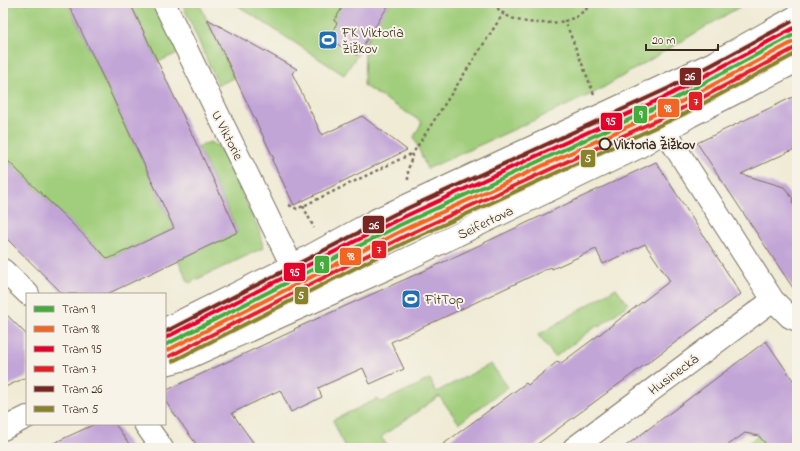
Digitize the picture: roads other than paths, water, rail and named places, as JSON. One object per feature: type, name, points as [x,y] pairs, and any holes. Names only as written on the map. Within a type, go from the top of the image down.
[{"type":"street","name":"U Viktorie","points":[[164,3],[292,266]]},
{"type":"street","points":[[166,329],[292,266],[376,220],[711,64],[797,16]]},
{"type":"street","name":"Seifertova","points":[[166,364],[184,359],[397,264],[637,148],[690,116],[797,61]]},
{"type":"street","points":[[649,92],[675,147],[773,300],[790,316],[797,320]]},
{"type":"street","points":[[5,272],[27,293]]},
{"type":"street","name":"Husinecká","points":[[574,448],[773,300]]},
{"type":"street","points":[[3,429],[26,418]]},
{"type":"street","points":[[146,425],[162,448]]},
{"type":"tram line","name":"26","points":[[166,331],[395,214],[669,88],[791,22]]},
{"type":"tram line","name":"95","points":[[166,337],[397,220],[671,94],[794,28]]},
{"type":"tram line","name":"9","points":[[166,344],[400,225],[674,99],[797,33]]},
{"type":"tram line","name":"98","points":[[168,350],[403,230],[677,104],[797,40]]},
{"type":"tram line","name":"7","points":[[170,356],[405,236],[679,110],[797,47]]},
{"type":"tram line","name":"5","points":[[173,361],[408,241],[682,115],[797,53]]},
{"type":"place","name":"FK Viktoria Žižkov","points":[[328,40]]},
{"type":"place","name":"Viktoria Žižkov","points":[[605,144]]},
{"type":"place","name":"FitTop","points":[[411,299]]}]
